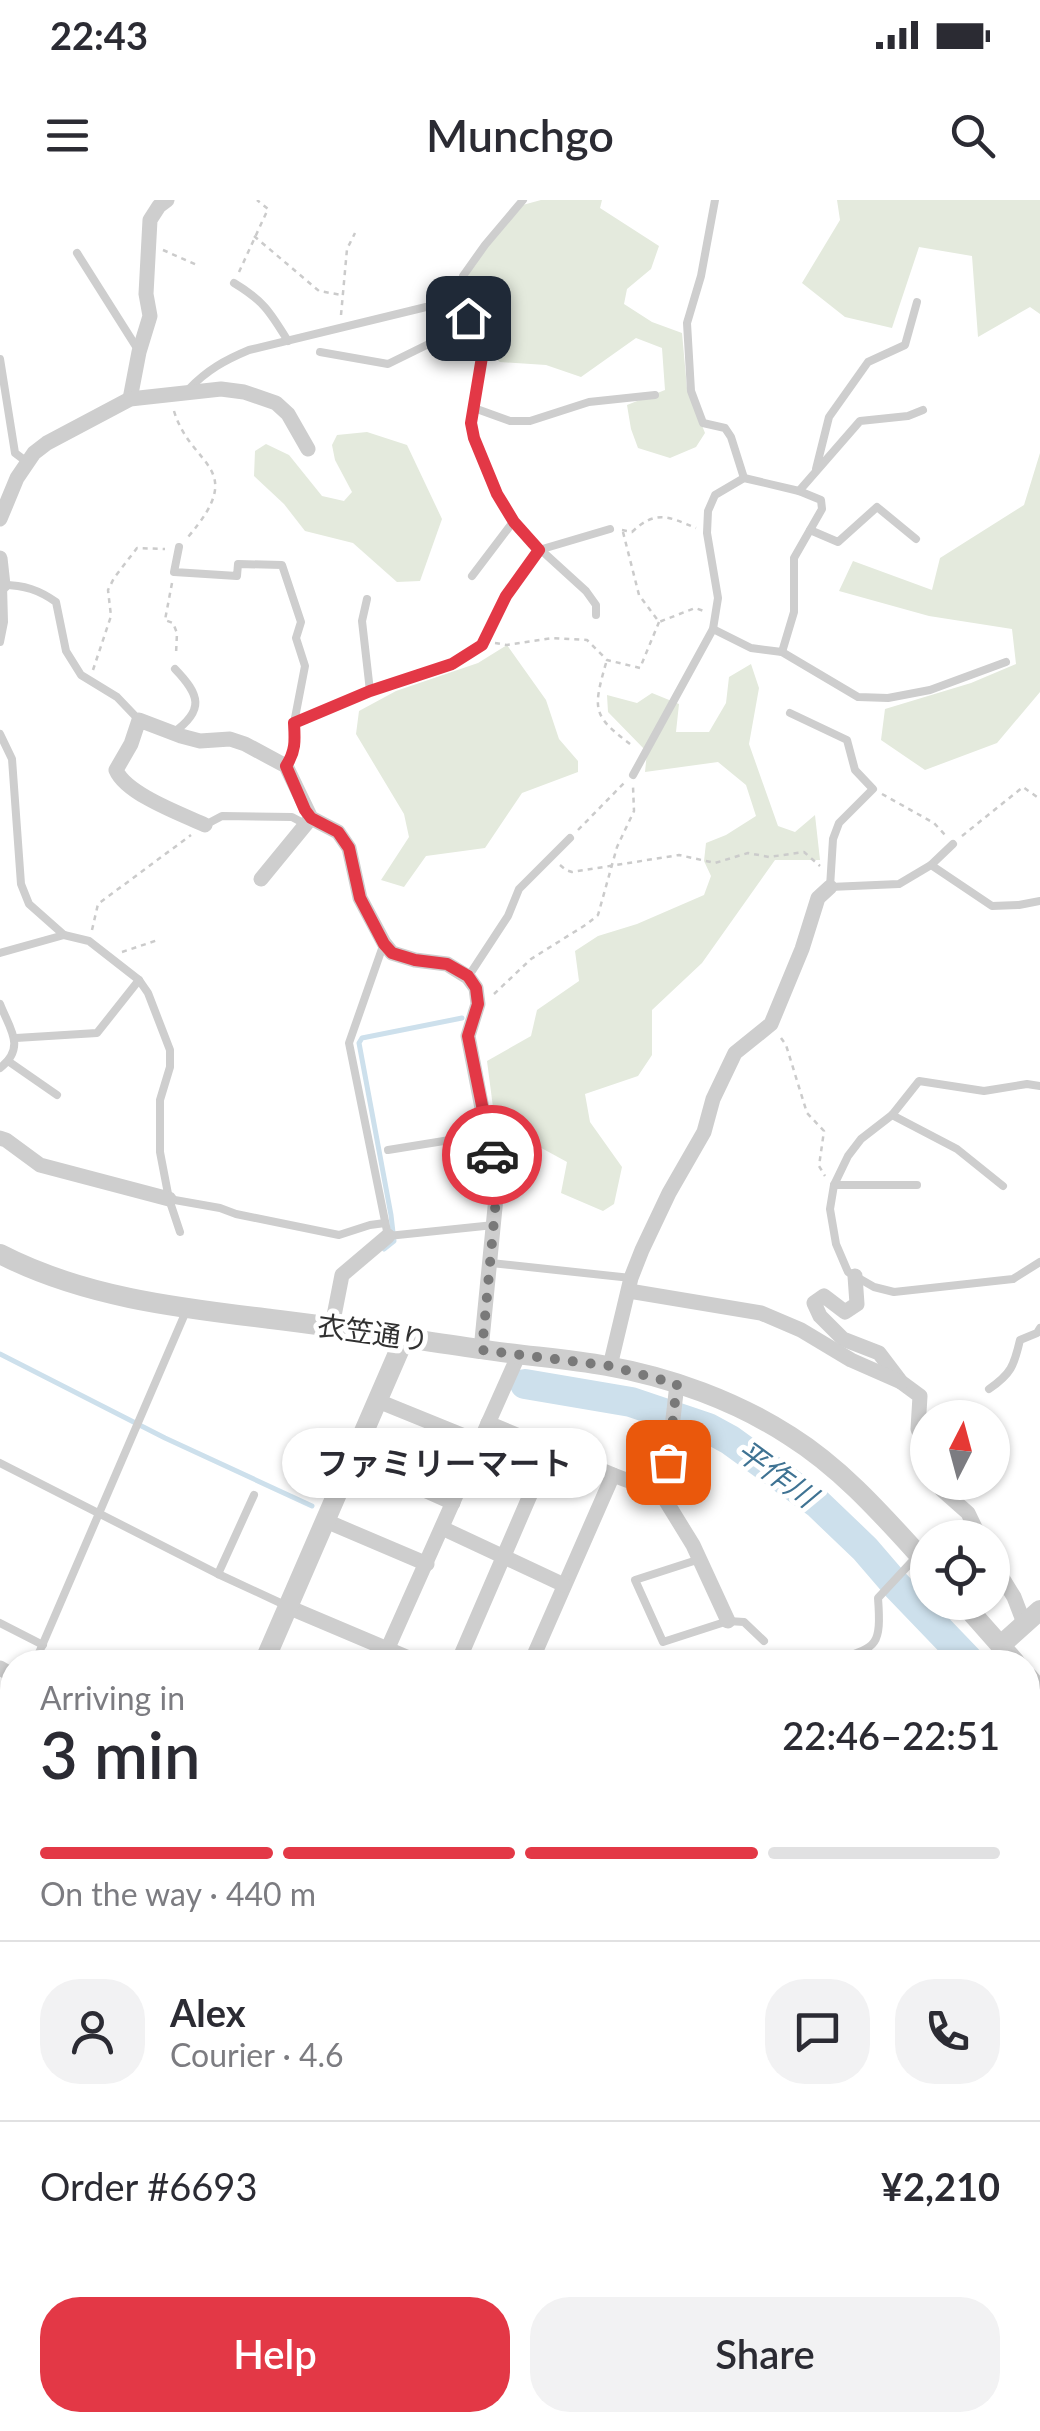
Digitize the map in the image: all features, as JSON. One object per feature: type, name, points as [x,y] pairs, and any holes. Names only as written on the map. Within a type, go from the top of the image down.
[{"type":"street","points":[[130,399],[150,316],[146,294],[150,220],[167,200]]},
{"type":"street","points":[[0,519],[17,478],[34,453],[130,399],[221,390],[244,392],[276,403],[288,414],[308,449]]},
{"type":"street","points":[[0,558],[3,584]]},
{"type":"street","points":[[205,825],[120,781],[116,770],[140,720],[200,741],[230,740],[244,744],[286,766],[308,821]]},
{"type":"street","points":[[261,879],[308,821]]},
{"type":"street","points":[[308,821],[338,832],[349,848],[360,898],[392,953],[447,964],[468,976],[476,988],[478,1004],[468,1036],[498,1177],[482,1350]]},
{"type":"street","points":[[610,1366],[630,1285],[669,1193],[704,1132],[714,1098],[735,1053],[771,1024],[818,898],[830,887]]},
{"type":"street","points":[[0,1138],[40,1165],[169,1198]]},
{"type":"street","points":[[332,1326],[342,1275],[386,1230]]},
{"type":"street","name":"衣笠通り","points":[[2,1260],[140,1301],[610,1366],[677,1384],[736,1406],[790,1436],[838,1472],[910,1546]]},
{"type":"street","points":[[856,1276],[857,1304],[844,1312],[824,1296],[814,1303],[820,1316],[843,1340],[879,1353],[901,1382]]},
{"type":"street","points":[[630,1285],[761,1313],[901,1382],[920,1396],[920,1400]]},
{"type":"street","points":[[269,1650],[405,1337]]},
{"type":"street","points":[[387,1650],[519,1354]]},
{"type":"street","points":[[661,1492],[677,1384]]},
{"type":"street","points":[[378,1401],[479,1442]]},
{"type":"street","points":[[488,1423],[661,1492],[700,1558],[728,1621]]},
{"type":"street","points":[[463,1650],[550,1449]]},
{"type":"street","points":[[353,1458],[453,1503]]},
{"type":"street","points":[[535,1650],[613,1475]]},
{"type":"street","points":[[953,1500],[971,1520]]},
{"type":"street","points":[[326,1521],[426,1564]]},
{"type":"street","points":[[442,1528],[564,1585]]},
{"type":"street","points":[[1000,1645],[1032,1616],[1010,1591]]},
{"type":"street","points":[[288,1607],[372,1650]]},
{"type":"street","points":[[978,1620],[1004,1650]]},
{"type":"lane","points":[[459,309],[463,276],[523,200]]},
{"type":"lane","points":[[715,200],[701,276],[687,323],[691,391],[703,423],[725,428],[731,436],[744,478]]},
{"type":"lane","points":[[77,253],[139,352]]},
{"type":"lane","points":[[234,283],[256,296],[288,341]]},
{"type":"lane","points":[[816,469],[829,417],[868,362],[904,345],[917,302]]},
{"type":"lane","points":[[186,393],[204,374],[249,350],[426,307],[459,309],[478,330],[484,345],[471,423],[497,494],[514,522],[539,550],[586,591],[596,605],[596,615]]},
{"type":"lane","points":[[320,352],[388,364],[451,333],[468,318]]},
{"type":"lane","points":[[0,359],[15,453],[28,462]]},
{"type":"lane","points":[[474,408],[510,422],[530,421],[589,402],[655,395]]},
{"type":"lane","points":[[799,491],[860,421],[908,416],[923,410]]},
{"type":"lane","points":[[633,774],[713,630],[718,598],[708,511],[715,495],[744,478],[799,491],[820,500],[822,509],[794,558],[794,612],[782,652]]},
{"type":"lane","points":[[810,530],[838,542],[876,507],[916,539]]},
{"type":"lane","points":[[472,576],[514,522]]},
{"type":"lane","points":[[294,723],[370,691],[452,664],[482,645],[506,596],[539,550],[610,529]]},
{"type":"lane","points":[[178,547],[174,572],[237,576],[238,564],[282,565],[301,622],[296,638],[305,666],[294,723],[296,743],[286,766]]},
{"type":"lane","points":[[0,642],[3,584],[23,585],[56,602],[66,651],[81,675],[117,698],[140,720]]},
{"type":"lane","points":[[366,599],[362,621],[370,691]]},
{"type":"lane","points":[[713,630],[752,648],[782,652],[858,697],[888,698],[930,690],[1006,662]]},
{"type":"lane","points":[[173,733],[193,716],[196,700],[191,686],[175,669]]},
{"type":"lane","points":[[790,714],[846,740],[855,770],[873,788],[839,822],[833,839],[830,887],[899,884],[931,865],[952,844]]},
{"type":"lane","points":[[0,734],[12,759],[21,884],[29,904],[64,935],[89,941],[138,980],[148,993],[170,1050],[170,1067],[160,1100],[160,1152],[180,1232]]},
{"type":"lane","points":[[205,825],[222,816],[308,821]]},
{"type":"lane","points":[[468,976],[508,916],[519,889],[570,838]]},
{"type":"lane","points":[[931,865],[992,906],[1040,901]]},
{"type":"lane","points":[[0,953],[64,935]]},
{"type":"lane","points":[[384,944],[349,1043],[386,1230]]},
{"type":"lane","points":[[16,1038],[97,1033],[138,980]]},
{"type":"lane","points":[[0,1004],[16,1038],[8,1062],[0,1068]]},
{"type":"lane","points":[[8,1062],[57,1095]]},
{"type":"lane","points":[[1040,1086],[1026,1084],[984,1091],[919,1081],[892,1115],[861,1139],[848,1156],[834,1185],[830,1209],[836,1244],[848,1272],[874,1288],[894,1292],[1013,1279],[1040,1262]]},
{"type":"lane","points":[[892,1115],[957,1149],[1004,1186]]},
{"type":"lane","points":[[388,1150],[486,1134]]},
{"type":"lane","points":[[834,1185],[917,1185]]},
{"type":"lane","points":[[169,1198],[338,1235],[370,1225],[386,1230],[494,1226]]},
{"type":"lane","points":[[491,1263],[630,1285]]},
{"type":"lane","points":[[40,1650],[188,1309]]},
{"type":"lane","points":[[989,1389],[1007,1376],[1020,1340],[1037,1334],[1040,1328]]},
{"type":"lane","points":[[0,1463],[288,1607]]},
{"type":"lane","points":[[218,1574],[254,1495]]},
{"type":"lane","points":[[700,1558],[635,1580],[663,1642],[728,1621],[744,1622],[764,1641]]},
{"type":"lane","points":[[868,1650],[878,1636],[878,1598],[910,1571]]},
{"type":"lane","points":[[0,1623],[43,1644]]},
{"type":"path","points":[[234,283],[268,209],[257,200]]},
{"type":"path","points":[[340,326],[347,248],[356,233]]},
{"type":"path","points":[[254,236],[318,291],[342,294]]},
{"type":"path","points":[[148,243],[197,265]]},
{"type":"path","points":[[89,680],[111,616],[108,590],[114,578],[137,548],[178,547],[212,499],[216,481],[212,468],[179,428],[169,395]]},
{"type":"path","points":[[610,529],[632,532],[644,521],[658,516],[708,533]]},
{"type":"path","points":[[622,530],[639,595],[658,622]]},
{"type":"path","points":[[174,572],[166,620],[173,623],[177,632],[175,669]]},
{"type":"path","points":[[596,615],[587,631],[588,640],[607,660],[640,668],[658,622],[696,608],[717,615]]},
{"type":"path","points":[[484,641],[507,645],[552,638],[588,640]]},
{"type":"path","points":[[607,660],[597,694],[600,716],[644,754]]},
{"type":"path","points":[[570,838],[633,774]]},
{"type":"path","points":[[478,1004],[489,999],[531,960],[598,916],[617,846],[634,811],[633,774]]},
{"type":"path","points":[[873,788],[934,823],[952,844],[1024,787],[1040,798]]},
{"type":"path","points":[[89,941],[98,904],[205,825]]},
{"type":"path","points":[[552,856],[572,872],[679,856],[715,863],[748,853],[769,857],[804,852],[822,868],[830,887]]},
{"type":"path","points":[[107,957],[158,940]]},
{"type":"path","points":[[771,1024],[786,1045],[806,1114],[824,1131],[820,1166],[834,1185]]},
{"type":"shaded area","points":[[541,200],[602,200],[600,208],[659,246],[651,269],[627,289],[624,304],[652,322],[682,333],[687,388],[705,433],[696,447],[670,458],[638,448],[631,429],[627,405],[665,390],[662,348],[636,338],[581,377],[546,365],[500,362],[465,337],[460,296],[468,269],[519,206]]},
{"type":"shaded area","points":[[837,200],[1040,200],[1040,314],[1030,307],[978,337],[972,256],[919,247],[892,328],[845,317],[802,283],[840,220]]},
{"type":"shaded area","points":[[367,432],[407,445],[442,519],[420,581],[397,582],[353,543],[305,531],[254,476],[255,451],[266,444],[289,455],[322,496],[344,501],[352,492],[335,460],[332,445],[337,435]]},
{"type":"shaded area","points":[[1040,453],[1040,692],[997,743],[925,770],[881,740],[885,709],[971,683],[1016,664],[1012,629],[929,616],[839,591],[853,561],[932,590],[940,558],[1024,505]]},
{"type":"shaded area","points":[[507,645],[546,700],[559,739],[578,761],[578,772],[522,793],[485,848],[426,856],[404,887],[381,880],[409,837],[404,814],[356,734],[359,711],[396,691],[478,663]]},
{"type":"shaded area","points":[[751,664],[759,688],[749,744],[778,826],[795,832],[815,815],[820,860],[775,860],[702,963],[652,1010],[652,1055],[638,1076],[585,1094],[590,1122],[622,1167],[614,1204],[603,1211],[561,1193],[567,1162],[514,1133],[494,1115],[487,1061],[531,1036],[537,1010],[579,981],[575,951],[598,936],[704,895],[711,876],[704,861],[706,843],[756,816],[746,785],[718,762],[645,772],[647,752],[608,712],[607,695],[637,703],[652,693],[679,704],[676,732],[709,732],[726,703],[729,677]]},
{"type":"waterway","points":[[384,1249],[394,1241],[391,1215],[359,1043],[362,1038],[462,1018]]},
{"type":"waterway","points":[[0,1354],[165,1438],[312,1506]]},
{"type":"waterway","name":"平作川","points":[[525,1384],[631,1402],[708,1428],[730,1440],[817,1503],[958,1650]]},
{"type":"way so far","points":[[492,1155],[498,1177],[482,1350],[610,1366],[677,1384],[668,1462]]},
{"type":"place","name":"ファミリーマート","points":[[668,1462]]},
{"type":"route","points":[[468,318],[484,345],[471,423],[474,438],[497,494],[519,530],[539,550],[506,596],[482,645],[452,664],[370,691],[294,723],[296,743],[286,766],[311,818],[338,832],[349,848],[360,898],[384,944],[392,953],[447,964],[468,976],[476,988],[478,1004],[468,1036],[492,1155]]}]
